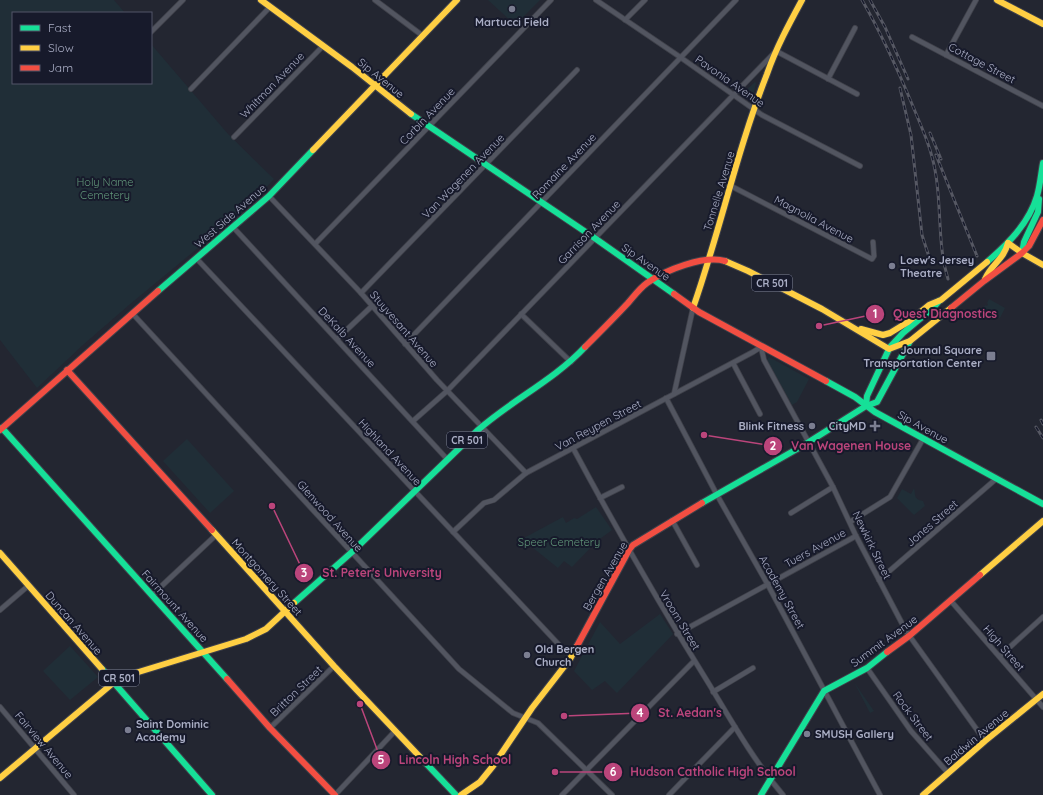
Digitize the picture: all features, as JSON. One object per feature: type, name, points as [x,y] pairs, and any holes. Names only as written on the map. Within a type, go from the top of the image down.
[{"type":"street","points":[[152,31],[183,0]]},
{"type":"street","name":"Sip Avenue","points":[[261,0],[399,105],[596,238],[693,308],[761,347],[855,396],[866,406],[923,439],[1043,504]]},
{"type":"street","points":[[375,0],[423,36]]},
{"type":"street","name":"West Side Avenue","points":[[1,429],[132,313],[269,196],[457,0]]},
{"type":"street","name":"Corbin Avenue","points":[[315,244],[551,0]]},
{"type":"street","name":"Pavonia Avenue","points":[[596,0],[762,115],[860,166]]},
{"type":"street","points":[[626,20],[645,0]]},
{"type":"street","name":"Romaine Avenue","points":[[405,344],[736,0]]},
{"type":"street","name":"Tonnelle Avenue","points":[[674,394],[693,308],[710,259],[755,109],[787,24],[802,0]]},
{"type":"street","points":[[946,55],[976,0]]},
{"type":"street","points":[[997,0],[1043,24]]},
{"type":"street","points":[[192,89],[270,7]]},
{"type":"street","points":[[828,79],[855,28]]},
{"type":"street","name":"Cottage Street","points":[[912,36],[1043,106]]},
{"type":"street","name":"Whitman Avenue","points":[[234,137],[323,46]]},
{"type":"street","points":[[776,51],[857,94]]},
{"type":"street","name":"Garrison Avenue","points":[[413,422],[447,391],[776,51]]},
{"type":"street","name":"Van Wagenen Avenue","points":[[361,293],[577,70]]},
{"type":"street","name":"CR 501","points":[[855,328],[883,335],[890,333],[908,322],[929,305],[941,300],[1008,243],[1025,223],[1034,208],[1040,188],[1043,164]]},
{"type":"street","name":"Magnolia Avenue","points":[[731,186],[872,260],[874,256],[873,242]]},
{"type":"street","points":[[1022,253],[1024,242],[1038,212],[1040,188]]},
{"type":"street","name":"Stuyvesant Avenue","points":[[269,196],[361,293],[447,391],[526,474]]},
{"type":"street","points":[[889,349],[910,341],[984,281],[1022,253],[1029,246],[1043,220]]},
{"type":"street","name":"DeKalb Avenue","points":[[233,227],[447,459]]},
{"type":"street","points":[[984,281],[990,269],[1003,259],[1008,243],[1043,265]]},
{"type":"street","name":"Highland Avenue","points":[[197,259],[563,649],[573,654]]},
{"type":"street","name":"CR 501","points":[[0,778],[119,678],[246,639],[266,629],[352,552],[481,427],[571,362],[647,284],[654,280],[692,263],[702,260],[717,259],[745,269],[855,328],[879,345],[889,349]]},
{"type":"street","points":[[866,406],[867,396],[889,349],[903,333],[941,300]]},
{"type":"street","points":[[337,339],[372,306]]},
{"type":"street","name":"Glenwood Avenue","points":[[132,313],[459,669],[513,713],[538,723],[612,795]]},
{"type":"street","points":[[521,314],[571,362]]},
{"type":"street","name":"Bergen Avenue","points":[[461,795],[480,782],[493,766],[573,654],[633,544],[808,442],[866,406],[876,402],[910,341]]},
{"type":"street","name":"Van Reypen Street","points":[[453,532],[484,502],[494,500],[526,474],[761,347]]},
{"type":"street","name":"Newkirk Street","points":[[761,347],[764,360],[833,487],[856,536],[909,636],[985,741]]},
{"type":"street","points":[[733,363],[760,414]]},
{"type":"street","name":"Montgomery Street","points":[[67,370],[334,666],[456,795]]},
{"type":"street","name":"Academy Street","points":[[666,398],[880,795]]},
{"type":"street","name":"Fairmount Avenue","points":[[1,429],[152,595],[270,728],[335,795]]},
{"type":"street","points":[[850,522],[890,497],[923,439]]},
{"type":"street","name":"Vroom Street","points":[[573,448],[629,550],[694,661],[770,781],[783,795]]},
{"type":"street","name":"Jones Street","points":[[879,580],[996,479]]},
{"type":"street","points":[[600,498],[622,487]]},
{"type":"street","points":[[791,514],[833,487]]},
{"type":"street","points":[[672,520],[697,565]]},
{"type":"street","name":"Summit Avenue","points":[[824,691],[867,668],[909,636],[1043,521]]},
{"type":"street","points":[[152,595],[216,535]]},
{"type":"street","name":"Tuers Avenue","points":[[678,634],[856,536]]},
{"type":"street","name":"Duncan Avenue","points":[[0,553],[212,795]]},
{"type":"street","points":[[0,610],[28,586]]},
{"type":"street","name":"High Street","points":[[951,601],[1043,707]]},
{"type":"street","points":[[1000,656],[1043,617]]},
{"type":"street","points":[[562,795],[694,661]]},
{"type":"street","name":"Britton Street","points":[[270,728],[334,666]]},
{"type":"street","points":[[713,692],[753,668]]},
{"type":"street","name":"Rock Street","points":[[867,668],[911,731],[948,773]]},
{"type":"street","points":[[760,795],[824,691]]},
{"type":"street","name":"Baldwin Avenue","points":[[923,795],[985,741],[1043,694]]},
{"type":"street","name":"Fairview Avenue","points":[[0,707],[74,795]]},
{"type":"street","points":[[669,795],[735,727]]},
{"type":"street","points":[[335,795],[395,731]]},
{"type":"green space","name":"Holy Name Cemetery","points":[[0,0],[114,0],[124,12],[12,12],[12,84],[152,84],[152,45],[228,134],[274,179],[250,205],[129,305],[37,388],[0,340]]},
{"type":"green space","points":[[488,0],[540,0],[515,25]]},
{"type":"green space","points":[[755,82],[753,96],[751,96],[745,91]]},
{"type":"green space","points":[[989,299],[1005,308],[1000,318],[983,309],[985,305],[987,306]]},
{"type":"green space","points":[[769,357],[809,379],[797,402],[792,405],[767,360]]},
{"type":"green space","points":[[187,439],[234,491],[210,513],[163,461]]},
{"type":"green space","points":[[914,488],[916,498],[923,501],[925,506],[914,515],[897,498],[902,489],[911,494]]},
{"type":"green space","name":"Speer Cemetery","points":[[596,507],[612,530],[597,541],[572,567],[564,561],[558,568],[522,539],[563,517],[566,523],[574,518],[577,519]]},
{"type":"green space","points":[[660,614],[673,634],[617,693],[605,681],[592,690],[574,671],[600,622],[620,644]]},
{"type":"green space","points":[[70,646],[98,677],[70,700],[43,671]]},
{"type":"green space","points":[[854,682],[874,711],[870,713]]},
{"type":"railway","points":[[862,0],[895,64],[931,153],[937,184],[942,252],[948,279]]},
{"type":"railway","points":[[870,0],[885,27],[908,79]]},
{"type":"railway","points":[[900,88],[911,135],[922,235],[930,260]]},
{"type":"railway","points":[[930,133],[941,159]]},
{"type":"railway","points":[[936,155],[977,256]]},
{"type":"railway","points":[[1041,420],[1043,424]]},
{"type":"railway","points":[[1036,427],[1043,438]]},
{"type":"traffic: fast","points":[[411,114],[596,239],[674,294]]},
{"type":"traffic: fast","points":[[158,291],[269,196],[313,150]]},
{"type":"traffic: fast","points":[[987,262],[1003,248],[1029,215],[1037,196],[1043,163]]},
{"type":"traffic: fast","points":[[1022,253],[1024,242],[1038,212],[1039,199]]},
{"type":"traffic: fast","points":[[890,347],[903,333],[933,308],[939,301]]},
{"type":"traffic: fast","points":[[702,503],[804,445],[866,406],[877,402],[910,341]]},
{"type":"traffic: fast","points":[[294,603],[352,552],[478,430],[491,419],[560,370],[585,347]]},
{"type":"traffic: fast","points":[[866,406],[867,396],[889,349]]},
{"type":"traffic: fast","points":[[826,381],[855,397],[875,412],[1043,504]]},
{"type":"traffic: fast","points":[[2,428],[227,679]]},
{"type":"traffic: fast","points":[[761,795],[824,691],[867,668],[887,652]]},
{"type":"traffic: fast","points":[[102,669],[212,795]]},
{"type":"traffic: fast","points":[[420,757],[456,795]]},
{"type":"traffic: slow","points":[[261,0],[352,67],[411,114]]},
{"type":"traffic: slow","points":[[313,150],[457,0]]},
{"type":"traffic: slow","points":[[693,308],[756,103],[774,55],[802,0]]},
{"type":"traffic: slow","points":[[997,0],[1043,24]]},
{"type":"traffic: slow","points":[[1008,243],[1043,265]]},
{"type":"traffic: slow","points":[[985,279],[1003,254],[1008,243]]},
{"type":"traffic: slow","points":[[725,261],[748,271],[822,309],[889,349],[910,341],[951,308]]},
{"type":"traffic: slow","points":[[861,329],[883,335],[890,333],[908,322],[929,305],[941,300],[987,262]]},
{"type":"traffic: slow","points":[[980,575],[1043,521]]},
{"type":"traffic: slow","points":[[212,530],[334,666],[420,757]]},
{"type":"traffic: slow","points":[[0,553],[102,669]]},
{"type":"traffic: slow","points":[[0,778],[119,678],[246,639],[266,629],[294,603]]},
{"type":"traffic: slow","points":[[461,795],[480,782],[493,766],[532,708],[570,659],[577,646]]},
{"type":"traffic: slow","points":[[923,795],[985,741],[1043,694]]},
{"type":"traffic: jam","points":[[951,308],[1022,253],[1029,246],[1043,220]]},
{"type":"traffic: jam","points":[[585,347],[623,309],[642,287],[655,278],[674,269],[696,262],[706,260],[725,261]]},
{"type":"traffic: jam","points":[[0,430],[158,291]]},
{"type":"traffic: jam","points":[[674,294],[699,312],[826,381]]},
{"type":"traffic: jam","points":[[67,370],[212,530]]},
{"type":"traffic: jam","points":[[577,646],[633,545],[702,503]]},
{"type":"traffic: jam","points":[[887,652],[909,636],[980,575]]},
{"type":"traffic: jam","points":[[227,679],[270,728],[335,795]]},
{"type":"place","name":"Martucci Field","points":[[512,9]]},
{"type":"place","name":"Loew's Jersey Theatre","points":[[892,266]]},
{"type":"place","name":"Quest Diagnostics","points":[[819,326]]},
{"type":"place","name":"Journal Square Transportation Center","points":[[991,356]]},
{"type":"place","name":"Blink Fitness","points":[[812,426]]},
{"type":"place","name":"CityMD","points":[[875,426]]},
{"type":"place","name":"Van Wagenen House","points":[[704,435]]},
{"type":"place","name":"St. Peter's University","points":[[272,506]]},
{"type":"place","name":"Old Bergen Church","points":[[527,655]]},
{"type":"place","name":"Lincoln High School","points":[[360,704]]},
{"type":"place","name":"St. Aedan's","points":[[564,716]]},
{"type":"place","name":"Saint Dominic Academy","points":[[128,730]]},
{"type":"place","name":"SMUSH Gallery","points":[[807,734]]},
{"type":"place","name":"Hudson Catholic High School","points":[[555,772]]}]
